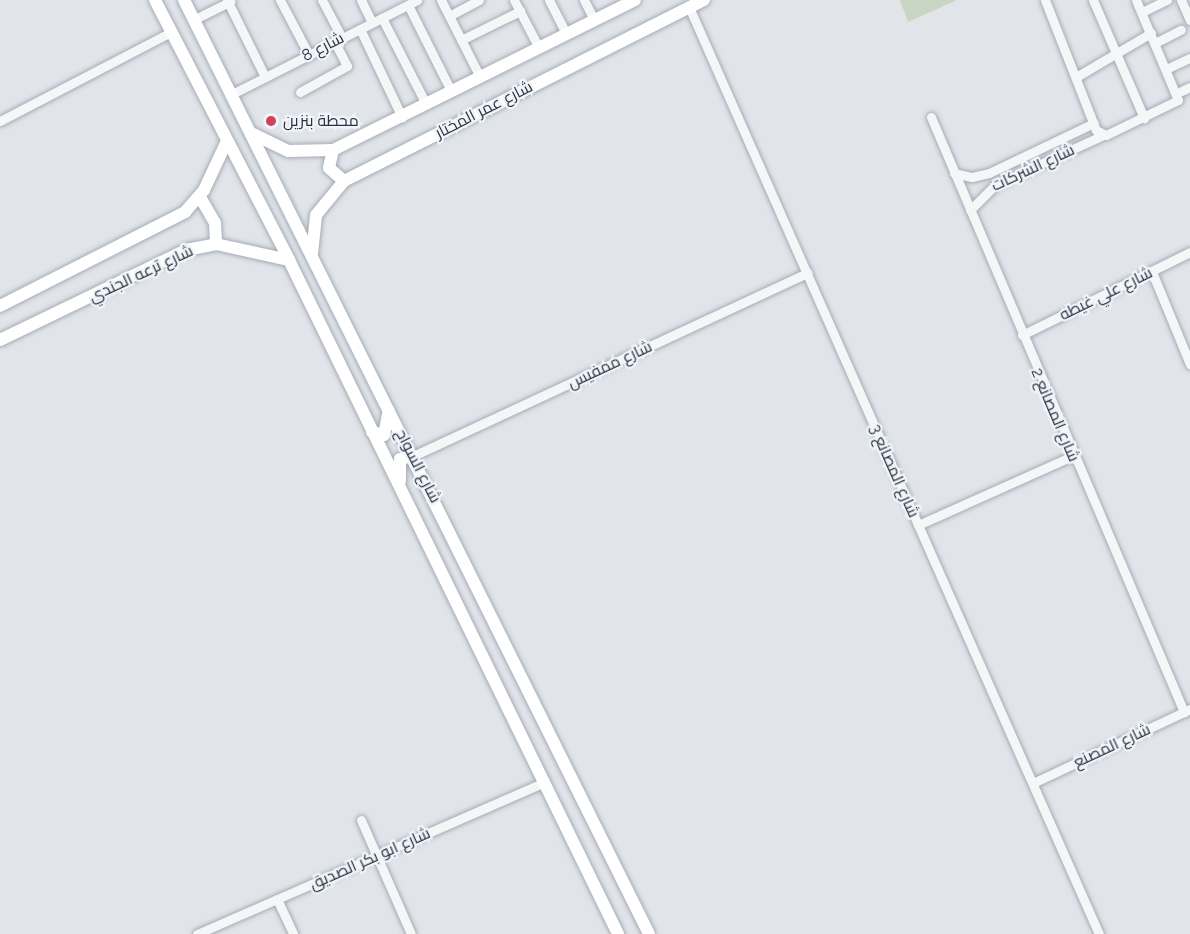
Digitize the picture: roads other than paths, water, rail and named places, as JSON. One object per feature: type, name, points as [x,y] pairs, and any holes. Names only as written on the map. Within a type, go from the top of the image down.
[{"type":"main road","name":"شارع السواح","points":[[155,0],[289,260],[618,934]]},
{"type":"main road","name":"شارع السواح","points":[[184,0],[413,456],[648,934]]},
{"type":"main road","name":"شارع عمر المختار","points":[[248,130],[288,151],[333,150],[635,0]]},
{"type":"main road","name":"شارع عمر المختار","points":[[312,258],[316,214],[344,181],[704,0]]},
{"type":"main road","name":"شارع ترعه الجندي","points":[[0,306],[176,218],[200,197],[227,141]]},
{"type":"main road","points":[[333,150],[329,168],[344,181]]},
{"type":"main road","points":[[200,197],[215,224],[216,244]]},
{"type":"main road","name":"شارع ترعه الجندي","points":[[0,340],[186,250],[216,244],[289,260]]},
{"type":"main road","points":[[372,432],[377,437],[386,433],[389,409]]},
{"type":"main road","points":[[401,490],[398,462],[404,455],[413,456]]},
{"type":"street","points":[[280,0],[309,55]]},
{"type":"street","points":[[300,92],[346,66],[339,40],[322,0]]},
{"type":"street","points":[[361,0],[372,23]]},
{"type":"street","name":"شارع 8","points":[[230,95],[417,0]]},
{"type":"street","points":[[441,0],[480,77]]},
{"type":"street","points":[[449,16],[479,0]]},
{"type":"street","points":[[514,0],[539,48]]},
{"type":"street","points":[[549,0],[566,34]]},
{"type":"street","points":[[584,0],[594,20]]},
{"type":"street","points":[[1045,0],[1094,123],[1103,135]]},
{"type":"street","points":[[1093,0],[1144,118]]},
{"type":"street","points":[[1136,0],[1177,93],[1190,87]]},
{"type":"street","points":[[1142,12],[1167,0]]},
{"type":"street","points":[[1181,0],[1190,20]]},
{"type":"street","points":[[193,20],[230,1],[266,77]]},
{"type":"street","points":[[408,5],[452,91]]},
{"type":"street","name":"شارع المصانع 3","points":[[689,7],[1100,934]]},
{"type":"street","points":[[461,40],[520,11]]},
{"type":"street","points":[[382,18],[426,104]]},
{"type":"street","points":[[360,29],[402,117]]},
{"type":"street","points":[[1155,43],[1181,30]]},
{"type":"street","points":[[0,121],[171,32]]},
{"type":"street","points":[[1076,77],[1151,33]]},
{"type":"street","points":[[1166,69],[1190,58]]},
{"type":"street","name":"شارع الشركات","points":[[969,210],[995,185],[1176,103],[1177,93]]},
{"type":"street","name":"شارع المصانع 2","points":[[931,117],[1072,456],[1187,711]]},
{"type":"street","name":"شارع الشركات","points":[[954,173],[981,176],[1094,123]]},
{"type":"street","name":"شارع علي غيطه","points":[[1022,336],[1190,252]]},
{"type":"street","points":[[1152,272],[1190,364]]},
{"type":"street","name":"شارع ممفيس","points":[[413,456],[808,273]]},
{"type":"street","points":[[918,525],[1072,456]]},
{"type":"street","name":"شارع المصنع","points":[[1033,783],[1187,711]]},
{"type":"street","name":"شارع ابو بكر الصديق","points":[[197,934],[543,783]]},
{"type":"street","points":[[361,820],[411,934]]},
{"type":"street","points":[[277,899],[293,934]]},
{"type":"place","name":"محطة بنزين","points":[[271,121]]}]
